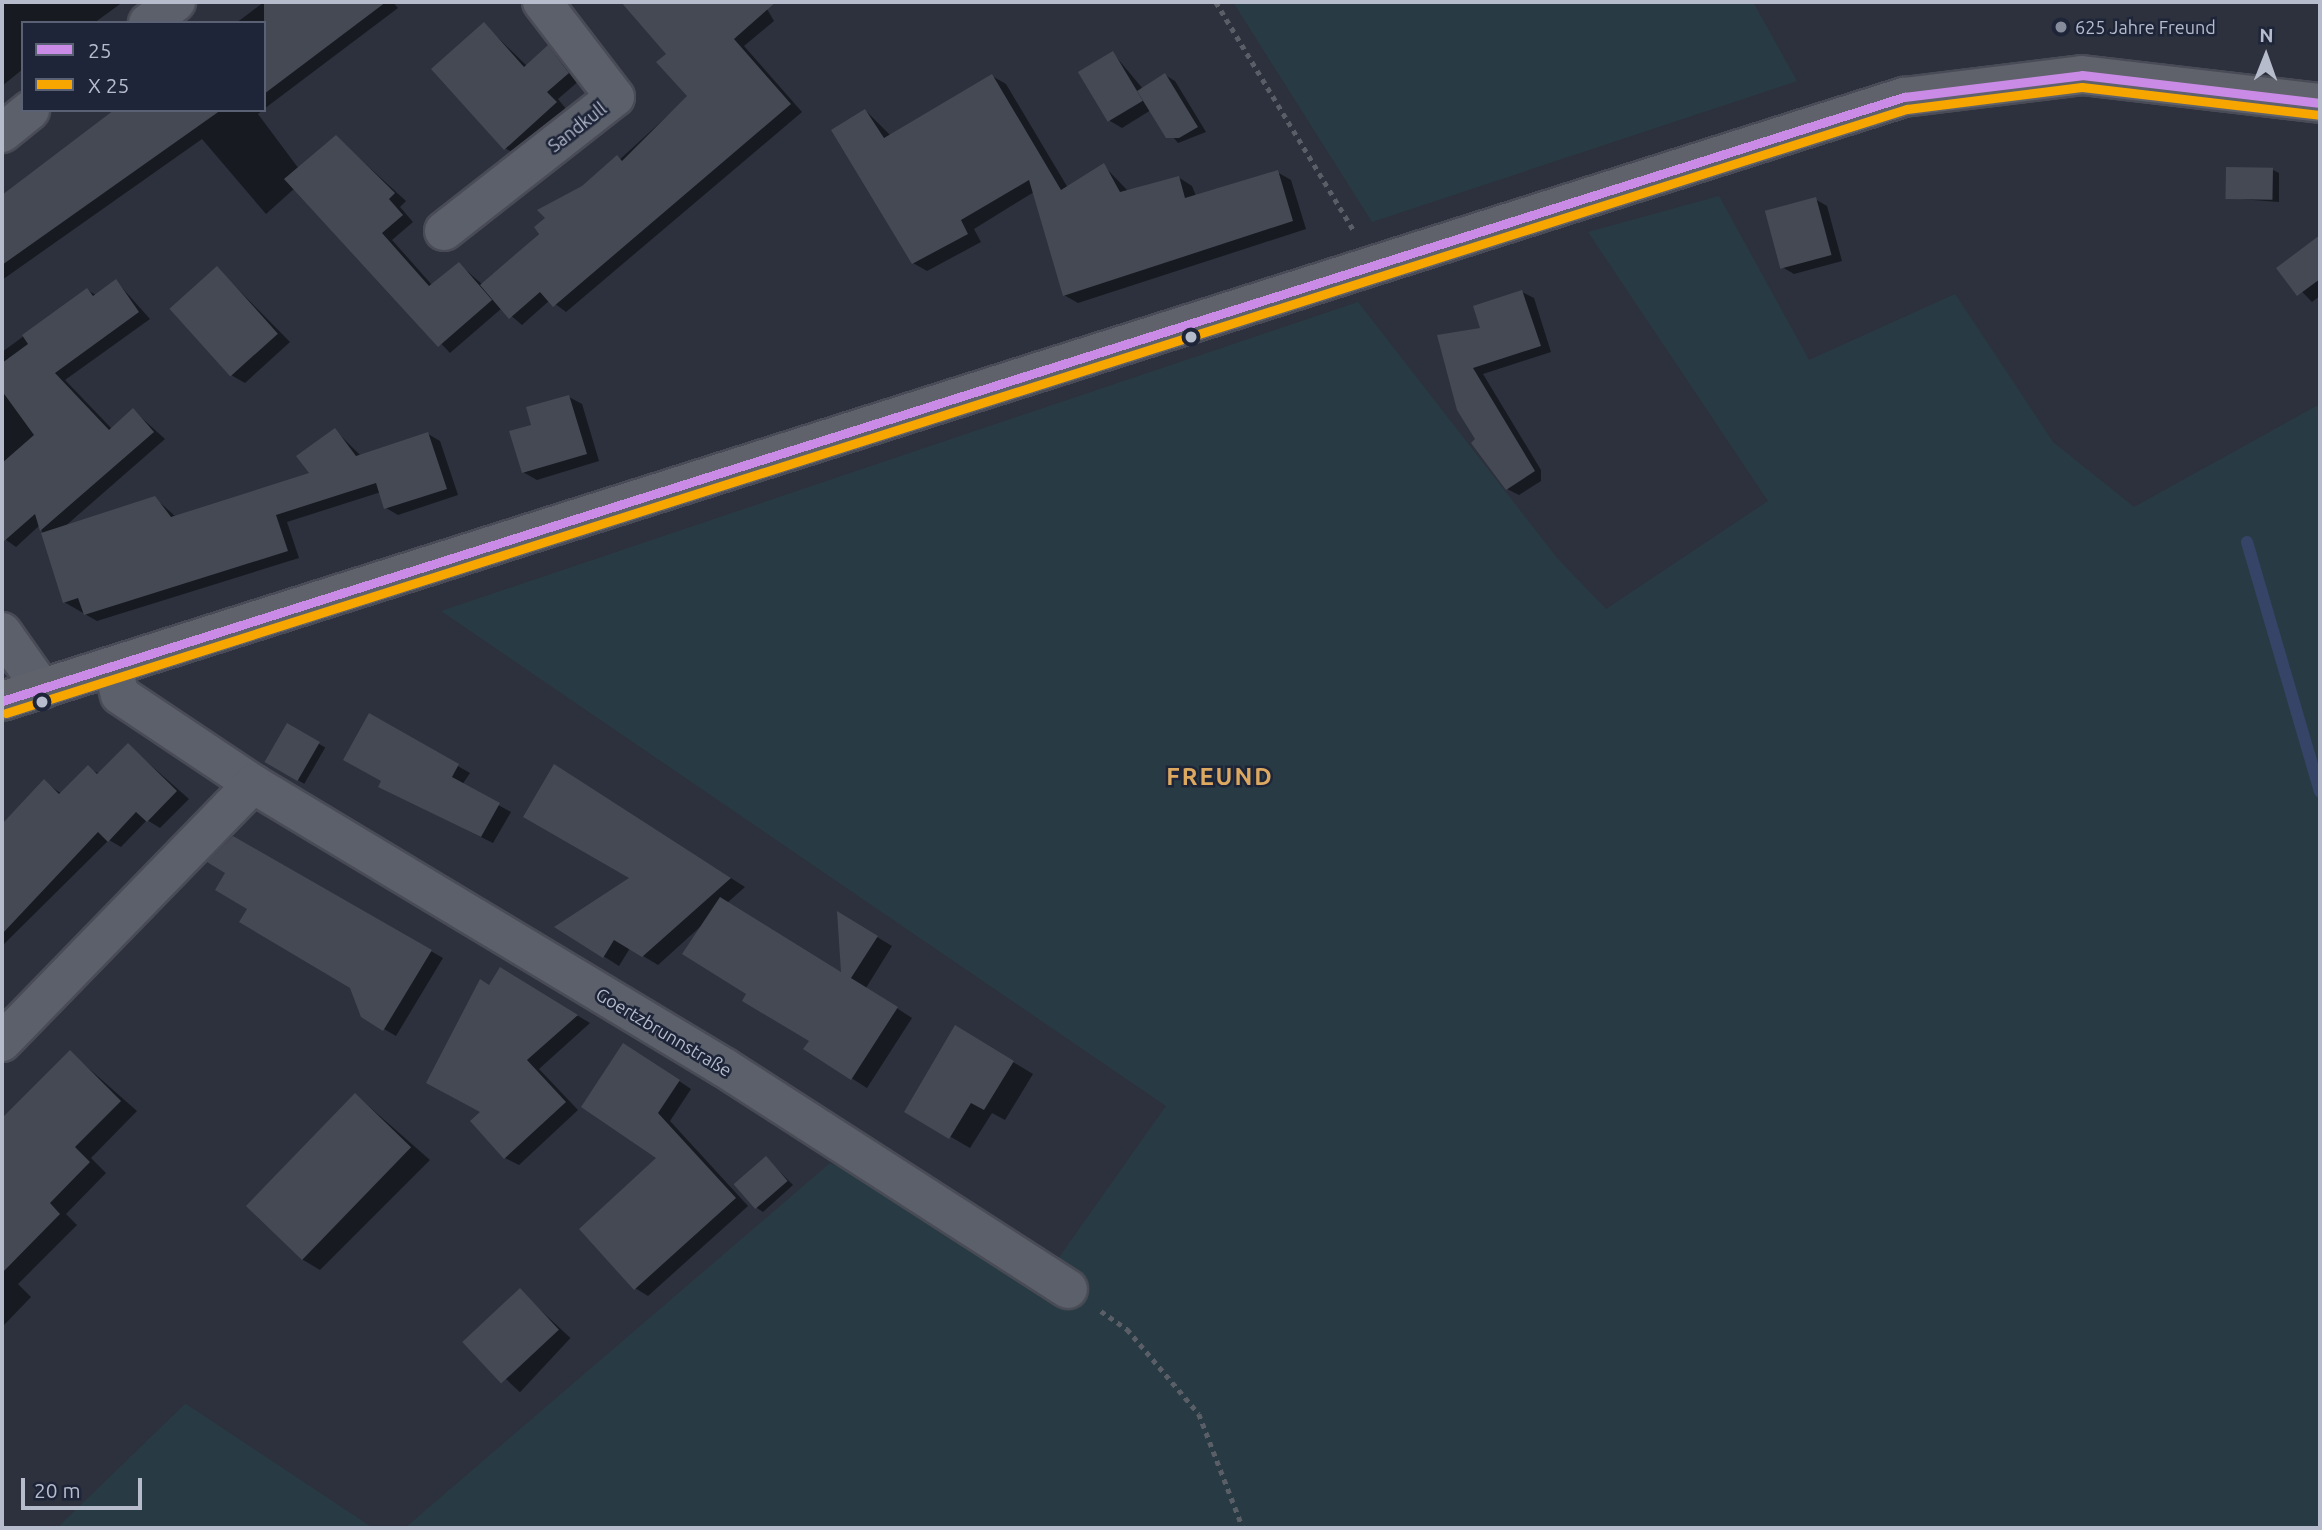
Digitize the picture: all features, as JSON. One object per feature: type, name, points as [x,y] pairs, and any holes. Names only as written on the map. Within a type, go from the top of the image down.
[{"type":"main road","points":[[2,701],[112,668],[1367,262],[1938,89],[2082,75],[2320,103]]},
{"type":"street","points":[[151,21],[176,2]]},
{"type":"street","name":"Sandkull","points":[[444,231],[615,97],[542,2]]},
{"type":"street","points":[[2,133],[28,112]]},
{"type":"street","points":[[2,632],[42,689]]},
{"type":"street","name":"Goertzbrunnstraße","points":[[112,668],[120,695],[253,784],[725,1068],[1068,1289]]},
{"type":"street","points":[[2,1042],[253,784]]},
{"type":"path","points":[[1216,2],[1354,230],[1367,262]]},
{"type":"path","points":[[1068,1289],[1127,1329],[1199,1415],[1243,1528]]},
{"type":"shaded area","points":[[1233,2],[1753,2],[1797,81],[1372,222]]},
{"type":"shaded area","points":[[1719,196],[1809,360],[1955,294],[2053,442],[2134,507],[2320,404],[2320,1528],[405,1528],[830,1163],[1055,1263],[1166,1106],[441,611],[1358,302],[1557,558],[1606,609],[1768,501],[1588,232]]},
{"type":"shaded area","points":[[186,1404],[373,1528],[57,1528]]},
{"type":"building","points":[[264,2],[386,2],[266,92]]},
{"type":"building","points":[[621,2],[776,2],[734,39],[791,104],[553,307],[540,292],[509,319],[480,285],[539,234],[534,227],[545,218],[537,210],[582,186],[617,155],[622,161],[687,96],[656,62],[666,54]]},
{"type":"building","points":[[484,22],[524,67],[548,45],[569,73],[547,92],[557,102],[504,150],[431,69]]},
{"type":"building","points":[[1113,51],[1143,101],[1108,122],[1078,72]]},
{"type":"building","points":[[1165,73],[1198,127],[1179,138],[1166,138],[1137,91]]},
{"type":"building","points":[[992,74],[1061,190],[1104,163],[1120,192],[1179,176],[1185,198],[1278,170],[1293,221],[1063,296],[1029,180],[961,220],[968,234],[912,264],[831,130],[865,109],[884,138]]},
{"type":"building","points":[[111,112],[218,112],[2,265],[2,195]]},
{"type":"building","points":[[336,135],[395,193],[389,199],[403,215],[382,233],[429,286],[459,262],[492,300],[438,347],[284,179]]},
{"type":"building","points":[[2226,167],[2273,168],[2272,200],[2225,199]]},
{"type":"building","points":[[1816,197],[1832,255],[1780,269],[1765,211]]},
{"type":"building","points":[[2320,235],[2320,279],[2297,296],[2276,268]]},
{"type":"building","points":[[217,266],[278,334],[230,376],[169,309]]},
{"type":"building","points":[[116,279],[139,312],[55,373],[109,430],[133,408],[154,432],[40,531],[35,514],[2,543],[2,463],[34,435],[2,391],[2,363],[28,344],[22,335],[87,288],[93,296]]},
{"type":"building","points":[[1522,290],[1541,346],[1473,368],[1535,471],[1506,490],[1471,443],[1475,439],[1457,410],[1437,335],[1480,328],[1473,306]]},
{"type":"building","points":[[569,395],[587,454],[522,473],[509,431],[531,425],[526,407]]},
{"type":"building","points":[[335,428],[356,456],[428,432],[447,489],[384,509],[376,483],[276,515],[288,551],[84,615],[78,598],[63,603],[41,533],[155,496],[171,517],[309,473],[296,456]]},
{"type":"building","points":[[369,713],[459,764],[452,777],[500,803],[481,837],[378,787],[381,781],[343,760]]},
{"type":"building","points":[[287,723],[320,742],[297,781],[264,762]]},
{"type":"building","points":[[128,743],[177,791],[147,822],[136,812],[108,842],[98,832],[2,934],[2,824],[44,779],[59,794],[88,765],[97,774]]},
{"type":"building","points":[[554,764],[731,878],[642,957],[614,940],[603,958],[554,927],[629,878],[523,817]]},
{"type":"building","points":[[233,836],[432,950],[383,1031],[361,1017],[350,988],[239,922],[247,909],[215,890],[225,873],[207,862]]},
{"type":"building","points":[[720,897],[841,972],[837,911],[878,936],[851,978],[898,1007],[851,1080],[803,1049],[809,1041],[742,1001],[746,994],[682,954]]},
{"type":"building","points":[[500,967],[578,1015],[527,1060],[566,1102],[504,1159],[470,1121],[480,1112],[426,1083],[480,979],[489,985]]},
{"type":"building","points":[[955,1025],[1014,1061],[984,1110],[971,1103],[949,1139],[904,1112]]},
{"type":"building","points":[[623,1043],[680,1080],[658,1113],[736,1198],[634,1290],[579,1229],[656,1158],[581,1107]]},
{"type":"building","points":[[70,1050],[121,1101],[75,1147],[90,1162],[50,1203],[60,1214],[2,1273],[2,1118]]},
{"type":"building","points":[[355,1093],[411,1147],[302,1260],[246,1206]]},
{"type":"building","points":[[766,1156],[788,1181],[755,1209],[734,1184]]},
{"type":"building","points":[[520,1288],[559,1330],[501,1384],[462,1342]]},
{"type":"waterway","points":[[2247,542],[2320,792]]},
{"type":"transit line","name":"25","points":[[2,701],[1904,97],[2082,75],[2320,103]]},
{"type":"transit line","points":[[6,713],[1907,109],[2082,87],[2319,115]]},
{"type":"place","name":"625 Jahre Freund","points":[[2061,27]]},
{"type":"district","name":"FREUND","points":[[1220,777]]}]
